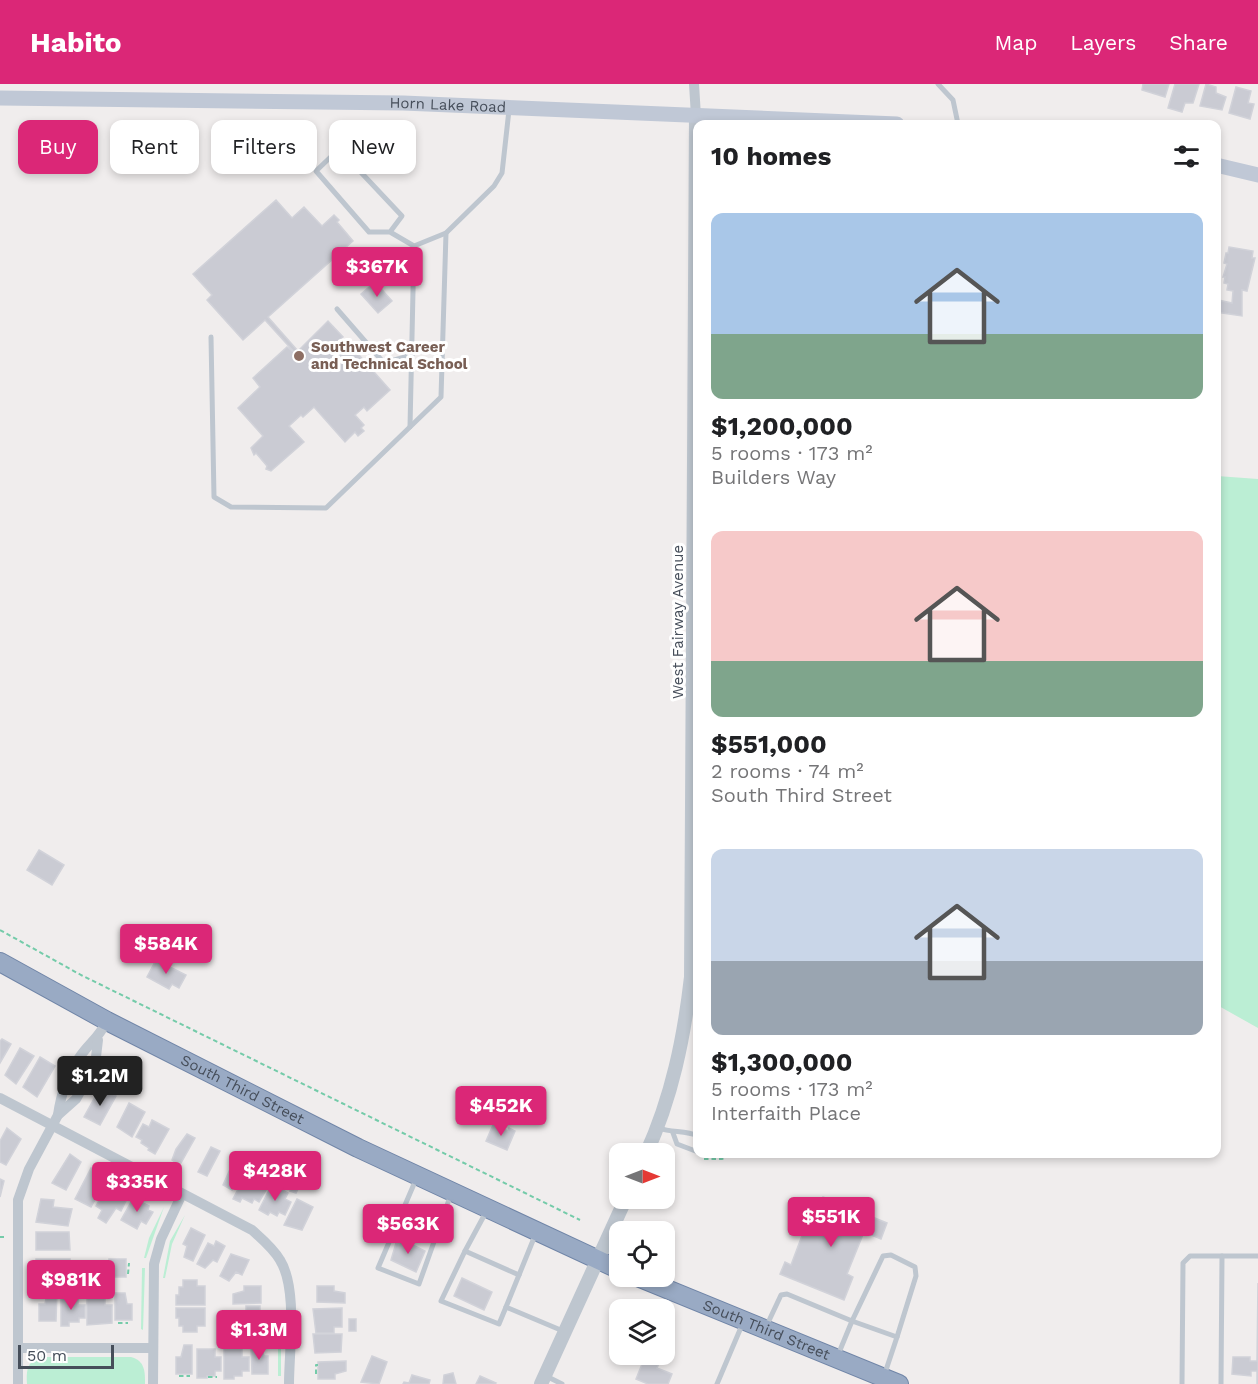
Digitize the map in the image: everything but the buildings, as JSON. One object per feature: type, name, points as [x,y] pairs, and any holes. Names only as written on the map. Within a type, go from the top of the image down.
[{"type":"highway","name":"South Third Street","points":[[0,962],[107,1021],[418,1176],[609,1265]]},
{"type":"highway","name":"South Third Street","points":[[661,1287],[891,1381]]},
{"type":"main road","name":"Horn Lake Road","points":[[0,99],[391,103],[796,120]]},
{"type":"main road","points":[[1221,166],[1258,175]]},
{"type":"street","name":"West Fairway Avenue","points":[[694,84],[696,120]]},
{"type":"street","name":"West Fairway Avenue","points":[[651,1143],[678,1062],[691,977],[693,782]]},
{"type":"street","points":[[58,1114],[76,1099],[95,1065],[98,1040],[107,1021]]},
{"type":"street","points":[[18,1384],[18,1200],[30,1169],[58,1114],[61,1091],[79,1057],[98,1040]]},
{"type":"street","points":[[0,1098],[252,1230],[281,1262],[289,1290],[289,1384]]},
{"type":"street","points":[[153,1384],[154,1264],[161,1239],[182,1194]]},
{"type":"street","points":[[543,1380],[621,1209]]},
{"type":"street","points":[[18,1348],[153,1348]]},
{"type":"lane","points":[[938,84],[953,100],[956,120]]},
{"type":"lane","points":[[414,246],[446,233],[494,186],[502,173],[509,109]]},
{"type":"lane","points":[[390,232],[402,216],[339,149],[316,171],[369,232],[390,232],[414,246]]},
{"type":"lane","points":[[211,337],[214,497],[231,507],[326,508],[441,398],[446,233]]},
{"type":"lane","points":[[410,427],[414,246]]},
{"type":"lane","points":[[337,309],[384,363],[412,355]]},
{"type":"lane","points":[[658,1127],[673,1133],[687,1132],[693,1134]]},
{"type":"lane","points":[[673,1133],[678,1144],[693,1150]]},
{"type":"lane","points":[[418,1176],[378,1268],[419,1284],[452,1192]]},
{"type":"lane","points":[[487,1209],[441,1300],[499,1324],[536,1232]]},
{"type":"lane","points":[[465,1251],[519,1275]]},
{"type":"lane","points":[[836,1360],[852,1321],[884,1256],[891,1255],[907,1260],[915,1267],[916,1276],[897,1337],[891,1381]]},
{"type":"lane","points":[[1182,1384],[1184,1263],[1190,1256],[1258,1256]]},
{"type":"lane","points":[[1221,1384],[1222,1256]]},
{"type":"lane","points":[[764,1331],[781,1295],[787,1294],[897,1337]]},
{"type":"lane","points":[[507,1307],[565,1331]]},
{"type":"lane","points":[[717,1384],[743,1322]]},
{"type":"lane","points":[[543,1380],[562,1384]]},
{"type":"path","points":[[0,930],[100,985],[580,1220]]},
{"type":"path","points":[[128,1274],[129,1263]]},
{"type":"path","points":[[118,1323],[128,1323]]},
{"type":"path","points":[[316,1374],[316,1365],[318,1365]]},
{"type":"path","points":[[179,1376],[190,1376]]},
{"type":"path","points":[[208,1377],[217,1377]]},
{"type":"green space","points":[[1221,476],[1258,479],[1258,1028],[1221,1007]]},
{"type":"green space","points":[[164,1207],[146,1258],[144,1258],[149,1238]]},
{"type":"green space","points":[[185,1215],[172,1244],[165,1278],[163,1278],[170,1241]]},
{"type":"green space","points":[[142,1268],[145,1268],[143,1330],[141,1329]]},
{"type":"green space","points":[[278,1315],[281,1315],[281,1376],[278,1376]]},
{"type":"green space","points":[[42,1357],[131,1357],[142,1364],[145,1384],[27,1384],[30,1363]]},
{"type":"place","name":"Southwest Career and Technical School","points":[[299,356]]}]
